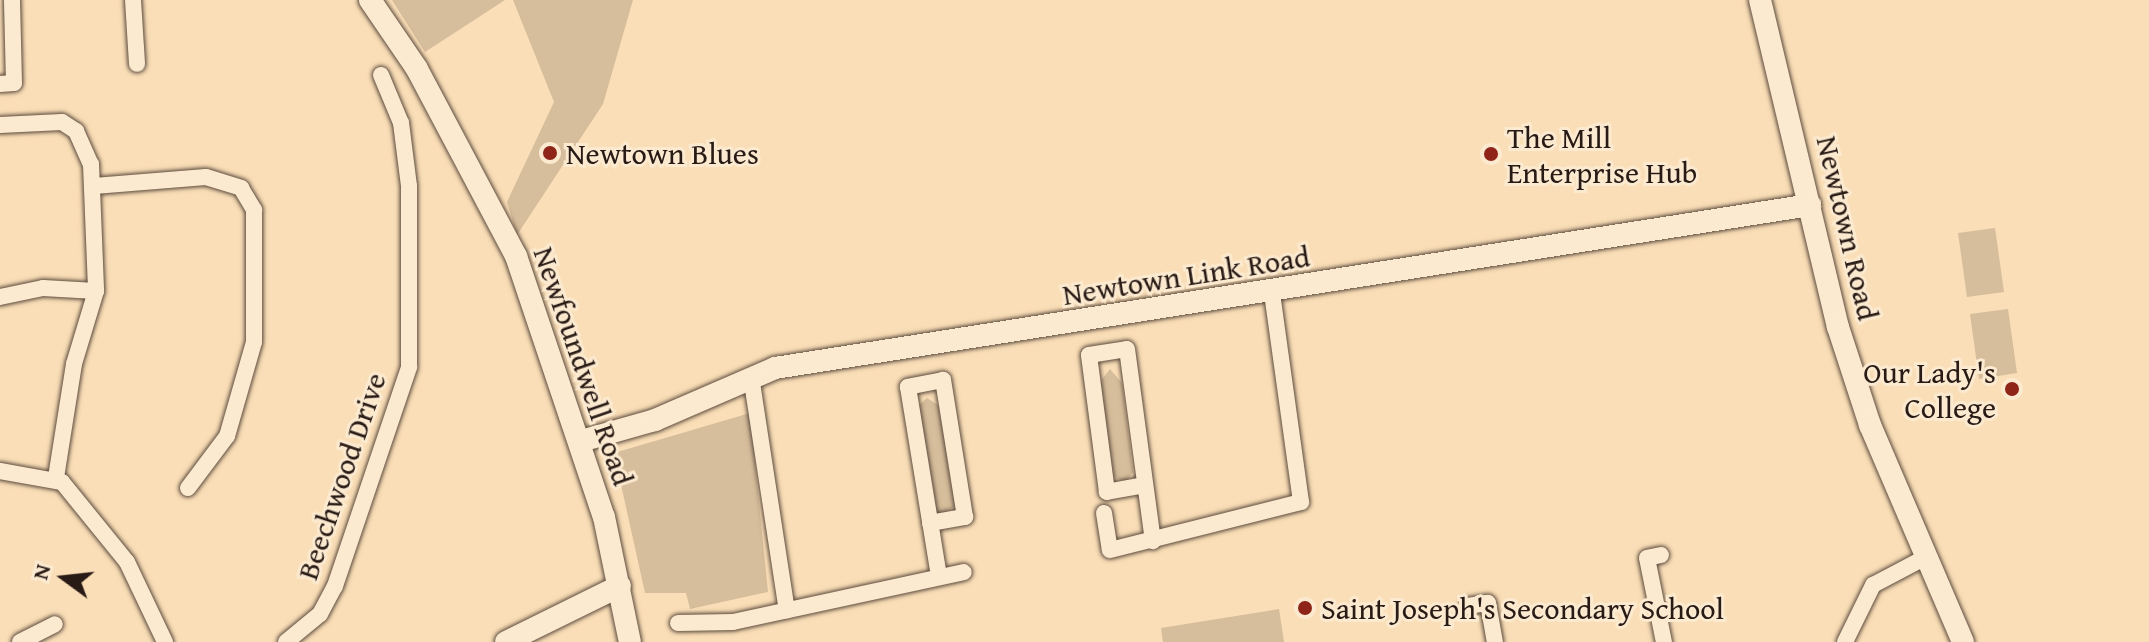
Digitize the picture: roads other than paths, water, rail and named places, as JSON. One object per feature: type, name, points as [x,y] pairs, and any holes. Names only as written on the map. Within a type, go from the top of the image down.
[{"type":"street","points":[[0,84],[14,83],[12,0]]},
{"type":"street","points":[[133,0],[137,64]]},
{"type":"street","name":"Newfoundwell Road","points":[[370,0],[417,69],[516,256],[581,441],[620,586],[630,642]]},
{"type":"street","name":"Newtown Road","points":[[1760,0],[1810,205],[1870,425],[1963,642]]},
{"type":"street","name":"Beechwood Drive","points":[[286,642],[320,614],[335,586],[409,367],[409,186],[401,123],[381,75]]},
{"type":"street","points":[[0,125],[69,127],[84,144],[94,186],[96,291],[74,364],[56,478]]},
{"type":"street","points":[[94,186],[206,177],[241,188],[254,210],[254,342],[227,436],[188,488]]},
{"type":"street","name":"Newtown Link Road","points":[[581,441],[655,420],[751,376],[1810,205]]},
{"type":"street","points":[[0,297],[43,288],[96,291]]},
{"type":"street","points":[[1104,513],[1110,550],[1301,502],[1272,292]]},
{"type":"street","points":[[1145,485],[1107,492],[1089,355],[1127,349],[1153,541]]},
{"type":"street","points":[[751,376],[787,610]]},
{"type":"street","points":[[930,523],[965,517],[943,380],[908,387],[930,523],[939,576]]},
{"type":"street","points":[[0,471],[56,478],[127,562],[165,642]]},
{"type":"street","points":[[1661,555],[1647,558],[1664,642]]},
{"type":"street","points":[[1845,642],[1873,585],[1926,557]]},
{"type":"street","points":[[678,623],[787,610],[964,572]]},
{"type":"street","points":[[506,642],[620,586]]},
{"type":"street","points":[[1468,606],[1488,603],[1495,642]]},
{"type":"street","points":[[20,642],[55,624]]},
{"type":"place","name":"Newtown Blues","points":[[550,153]]},
{"type":"place","name":"The Mill Enterprise Hub","points":[[1491,154]]},
{"type":"place","name":"Our Lady's College","points":[[2012,389]]},
{"type":"place","name":"Saint Joseph's Secondary School","points":[[1305,608]]}]
